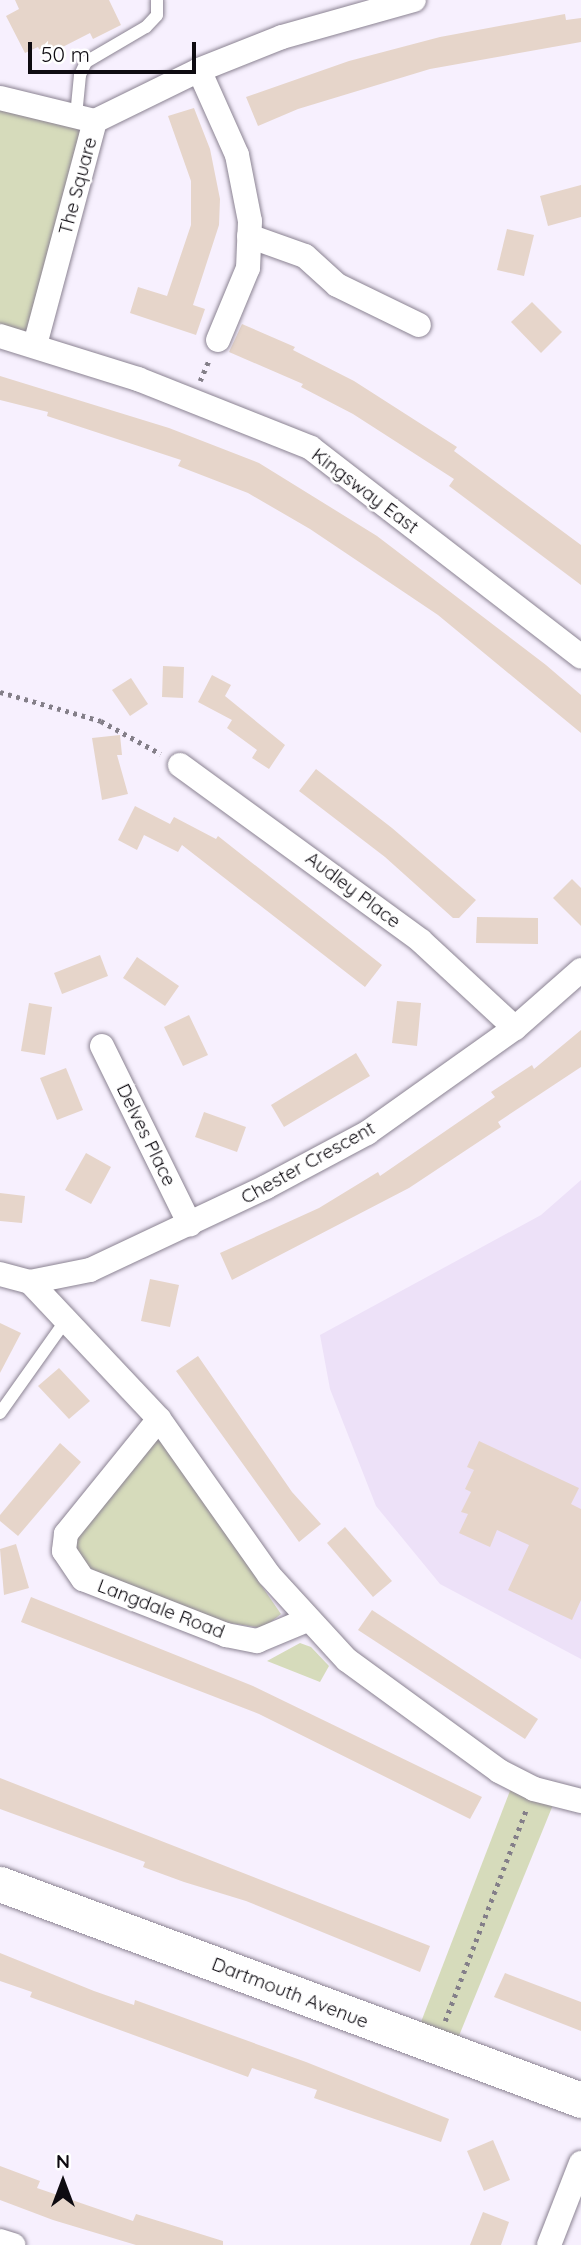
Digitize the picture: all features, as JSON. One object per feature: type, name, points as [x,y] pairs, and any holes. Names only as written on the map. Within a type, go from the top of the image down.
[{"type":"street","points":[[86,118],[282,37],[414,0]]},
{"type":"street","points":[[199,70],[237,155],[249,236],[248,268],[218,340]]},
{"type":"street","name":"The Square","points":[[0,98],[86,118],[35,345]]},
{"type":"street","points":[[249,236],[305,256],[353,295],[419,325]]},
{"type":"street","name":"Kingsway East","points":[[0,336],[35,345],[192,400],[311,449],[581,657]]},
{"type":"street","name":"Audley Place","points":[[180,765],[421,941],[515,1028]]},
{"type":"street","name":"Chester Crescent","points":[[0,1275],[30,1282],[90,1270],[190,1225],[367,1133],[515,1028],[581,970]]},
{"type":"street","name":"Delves Place","points":[[102,1046],[190,1225]]},
{"type":"street","points":[[30,1282],[64,1323],[159,1419],[307,1620],[398,1700],[499,1771],[534,1789],[581,1801]]},
{"type":"street","name":"Langdale Road","points":[[159,1419],[66,1534],[64,1551],[83,1579],[226,1635],[257,1641],[307,1620]]},
{"type":"street","name":"Dartmouth Avenue","points":[[0,1884],[581,2100]]},
{"type":"street","points":[[549,2245],[581,2163]]},
{"type":"street","points":[[0,2241],[13,2245]]},
{"type":"lane","points":[[86,118],[80,75],[86,62],[146,27],[157,15],[157,0]]},
{"type":"lane","points":[[0,1413],[64,1323]]},
{"type":"path","points":[[192,400],[218,340]]},
{"type":"path","points":[[0,692],[101,721],[180,765]]},
{"type":"path","points":[[435,2047],[534,1789]]},
{"type":"shaded area","points":[[581,1180],[581,1659],[440,1584],[376,1506],[330,1389],[320,1335],[541,1215]]},
{"type":"green space","points":[[0,98],[95,121],[35,345],[0,336]]},
{"type":"green space","points":[[156,1432],[281,1614],[263,1628],[223,1622],[83,1566],[75,1553],[77,1533]]},
{"type":"green space","points":[[300,1643],[311,1647],[329,1666],[320,1682],[267,1661]]},
{"type":"green space","points":[[513,1783],[557,1795],[452,2053],[416,2035]]},
{"type":"building","points":[[15,0],[109,0],[121,25],[93,39],[90,33],[43,57],[38,47],[25,53],[6,16],[19,9]]},
{"type":"building","points":[[565,14],[566,20],[581,18],[581,42],[430,69],[298,109],[258,126],[246,97],[349,61],[440,37]]},
{"type":"building","points":[[194,108],[210,149],[220,199],[219,225],[193,305],[205,309],[196,335],[130,313],[138,287],[167,296],[191,225],[191,181],[168,116]]},
{"type":"building","points":[[581,185],[581,217],[548,226],[540,196]]},
{"type":"building","points":[[507,229],[534,235],[524,276],[497,270]]},
{"type":"building","points":[[532,302],[562,332],[541,353],[511,322]]},
{"type":"building","points":[[242,324],[295,347],[293,350],[354,381],[457,447],[454,451],[581,545],[581,585],[449,486],[454,479],[353,414],[301,387],[303,384],[229,352]]},
{"type":"building","points":[[0,376],[169,428],[259,463],[377,536],[546,665],[581,695],[581,733],[438,615],[310,529],[248,493],[178,466],[181,460],[47,416],[48,412],[0,400]]},
{"type":"building","points":[[163,666],[184,667],[183,698],[162,697]]},
{"type":"building","points":[[212,675],[231,685],[225,696],[285,745],[269,769],[252,758],[257,750],[227,728],[232,720],[198,702]]},
{"type":"building","points":[[131,678],[148,704],[130,716],[112,690]]},
{"type":"building","points":[[120,735],[122,755],[117,755],[128,794],[102,800],[92,738]]},
{"type":"building","points":[[316,769],[392,828],[476,900],[459,918],[453,918],[385,857],[299,791]]},
{"type":"building","points":[[135,806],[170,824],[174,817],[216,839],[218,836],[382,965],[365,987],[182,845],[178,852],[144,835],[137,850],[118,840]]},
{"type":"building","points":[[572,879],[581,888],[581,926],[553,898]]},
{"type":"building","points":[[477,917],[538,918],[538,944],[476,943]]},
{"type":"building","points":[[100,955],[108,976],[62,994],[54,973]]},
{"type":"building","points":[[137,957],[179,986],[165,1006],[123,978]]},
{"type":"building","points":[[397,1001],[421,1003],[417,1046],[392,1043]]},
{"type":"building","points":[[29,1003],[52,1007],[45,1055],[21,1051]]},
{"type":"building","points":[[189,1015],[208,1055],[183,1066],[164,1027]]},
{"type":"building","points":[[581,1030],[581,1067],[498,1122],[501,1127],[409,1188],[232,1280],[220,1253],[319,1208],[378,1172],[380,1176],[495,1097],[491,1092],[532,1065],[534,1069]]},
{"type":"building","points":[[356,1053],[370,1076],[284,1127],[271,1105]]},
{"type":"building","points":[[66,1068],[83,1110],[57,1120],[40,1078]]},
{"type":"building","points":[[204,1112],[246,1127],[237,1152],[195,1137]]},
{"type":"building","points":[[86,1153],[111,1167],[91,1204],[65,1190]]},
{"type":"building","points":[[0,1193],[25,1196],[22,1223],[0,1221]]},
{"type":"building","points":[[150,1279],[179,1285],[170,1327],[141,1321]]},
{"type":"building","points":[[0,1323],[21,1333],[0,1373]]},
{"type":"building","points":[[198,1356],[292,1492],[321,1524],[299,1542],[176,1371]]},
{"type":"building","points":[[59,1368],[90,1401],[69,1419],[38,1386]]},
{"type":"building","points":[[479,1441],[579,1488],[571,1504],[581,1509],[581,1600],[572,1620],[508,1590],[529,1545],[497,1530],[490,1547],[459,1533],[468,1514],[461,1512],[471,1492],[465,1489],[474,1470],[467,1467]]},
{"type":"building","points":[[60,1443],[81,1462],[18,1536],[0,1521],[0,1515]]},
{"type":"building","points":[[345,1527],[392,1581],[373,1597],[327,1543]]},
{"type":"building","points":[[16,1544],[29,1588],[4,1595],[0,1549]]},
{"type":"building","points":[[31,1597],[253,1686],[482,1797],[470,1819],[259,1714],[21,1622]]},
{"type":"building","points":[[372,1610],[538,1719],[525,1739],[358,1630]]},
{"type":"building","points":[[0,1778],[430,1946],[420,1972],[246,1901],[143,1867],[145,1862],[0,1809]]},
{"type":"building","points":[[0,1953],[94,1991],[134,2005],[135,2000],[306,2062],[449,2119],[441,2142],[314,2098],[317,2090],[252,2068],[248,2077],[30,1997],[32,1992],[0,1981]]},
{"type":"building","points":[[505,1973],[581,2002],[581,2031],[494,1997]]},
{"type":"building","points":[[493,2140],[510,2180],[484,2191],[467,2151]]},
{"type":"building","points":[[0,2166],[40,2181],[37,2188],[133,2221],[136,2214],[223,2241],[223,2245],[136,2245],[53,2220],[0,2200]]},
{"type":"building","points":[[483,2212],[509,2222],[501,2245],[470,2245]]}]
